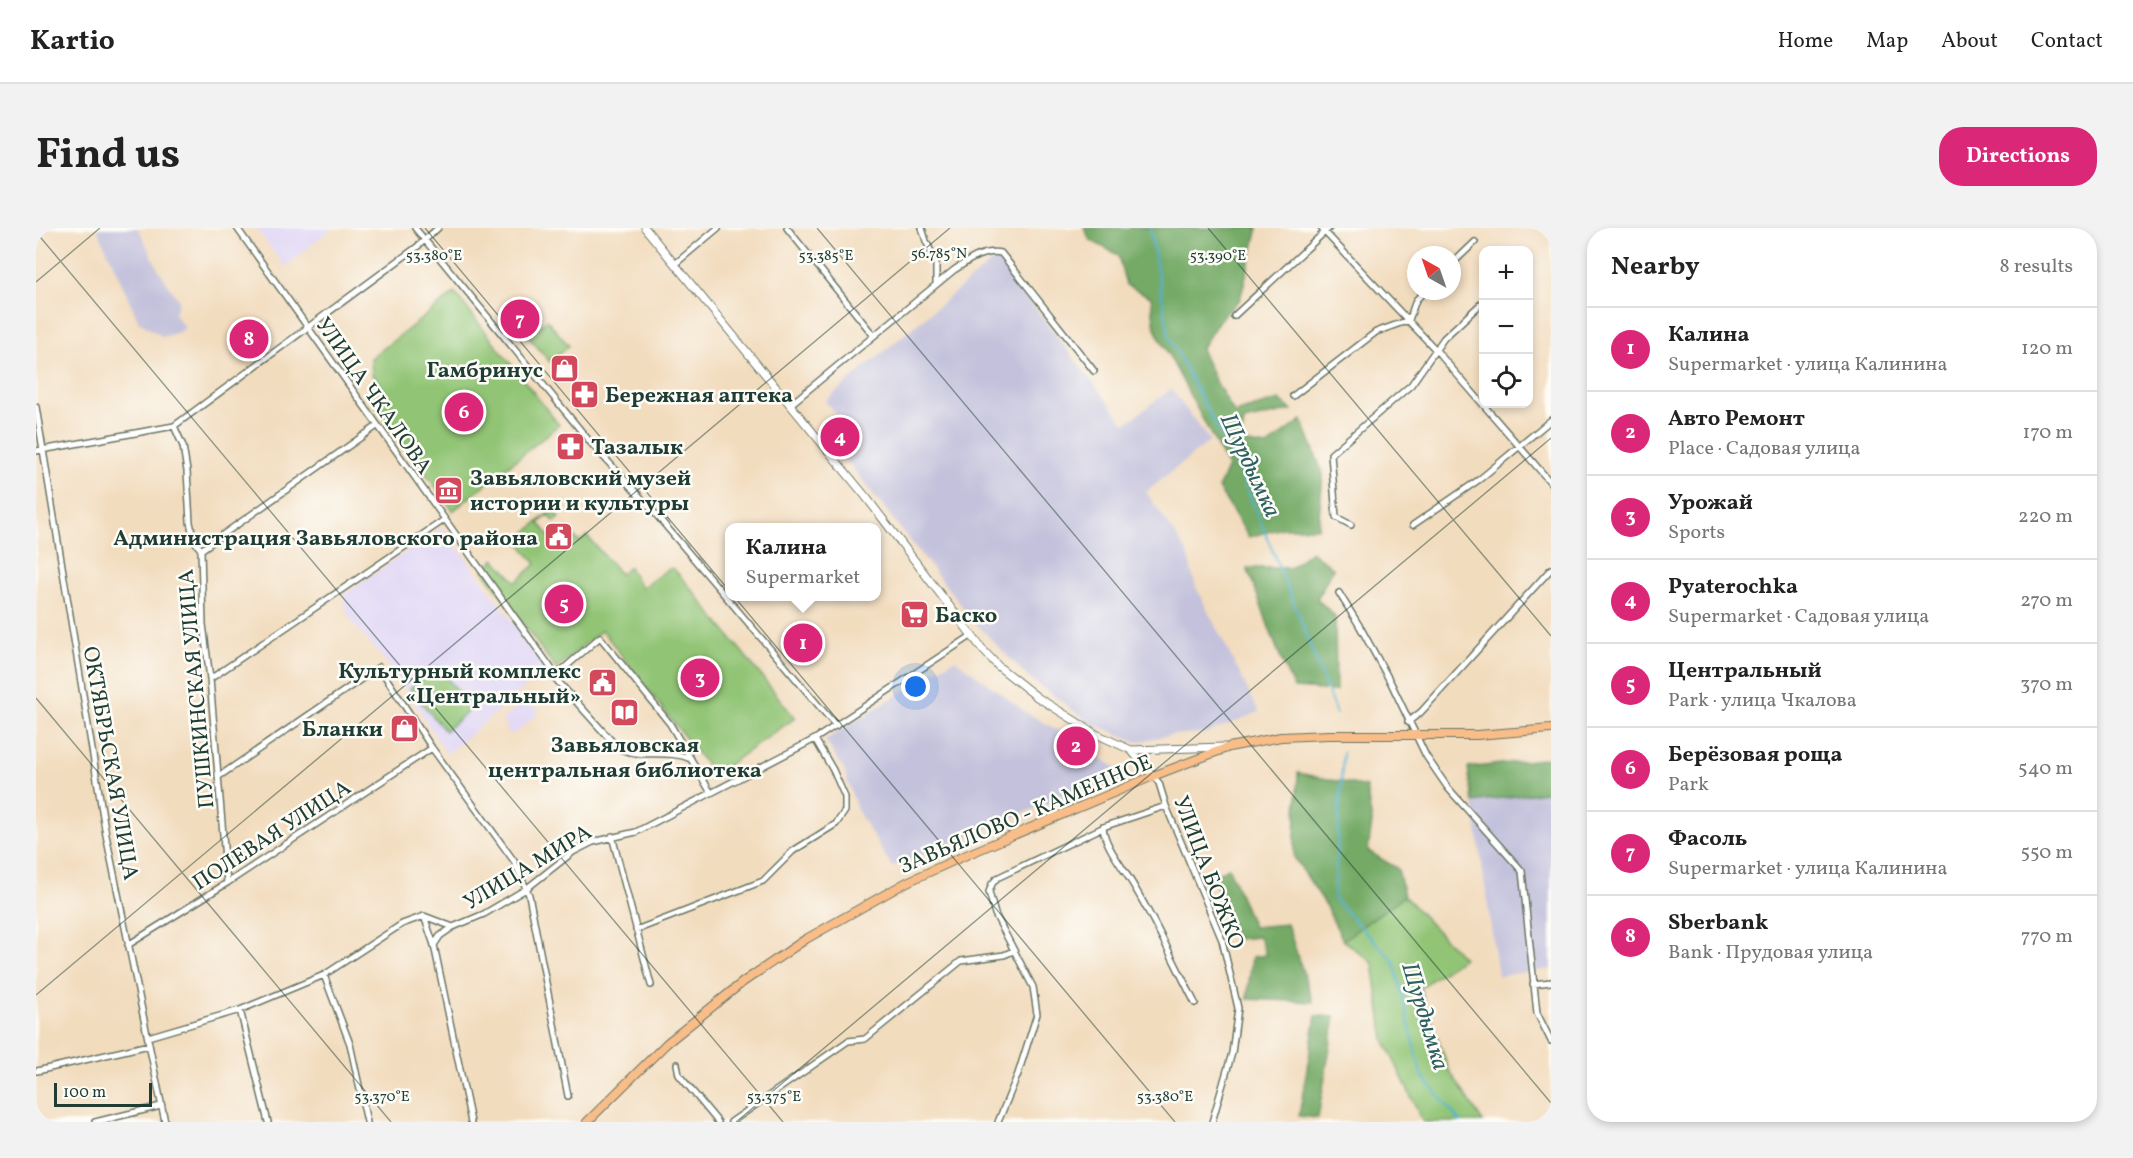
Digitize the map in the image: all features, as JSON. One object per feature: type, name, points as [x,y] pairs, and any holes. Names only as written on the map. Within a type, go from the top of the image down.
[{"type":"main road","name":"ЗАВЬЯЛОВО - КАМЕННОЕ","points":[[587,1122],[668,1043],[743,982],[806,939],[907,882],[1153,776],[1230,747],[1281,737],[1478,735],[1551,729]]},
{"type":"street","name":"УЛИЦА ЧКАЛОВА","points":[[237,228],[551,668],[554,677],[617,747],[630,753],[668,753],[691,759]]},
{"type":"street","points":[[415,228],[591,443],[725,596]]},
{"type":"street","points":[[39,450],[174,426],[425,240],[438,228]]},
{"type":"street","points":[[645,228],[866,497],[971,636],[998,666],[1037,697],[1095,734],[1131,750],[1230,747]]},
{"type":"street","points":[[675,264],[718,228]]},
{"type":"street","points":[[787,228],[874,336]]},
{"type":"street","points":[[922,228],[936,262],[936,284]]},
{"type":"street","points":[[1234,316],[1325,229],[1436,349],[1551,483]]},
{"type":"street","points":[[1461,255],[1475,242]]},
{"type":"street","points":[[791,404],[936,284],[973,258],[993,251],[1001,253],[1094,371]]},
{"type":"street","points":[[1409,320],[1416,300]]},
{"type":"street","points":[[1351,525],[1336,517],[1331,454],[1411,385],[1444,338],[1479,306]]},
{"type":"street","points":[[1293,396],[1376,332],[1409,320]]},
{"type":"street","name":"ОКТЯБРЬСКАЯ УЛИЦА","points":[[36,407],[39,450],[106,835],[165,1122]]},
{"type":"street","points":[[1413,525],[1480,479],[1551,420]]},
{"type":"street","name":"ПУШКИНСКАЯ УЛИЦА","points":[[174,426],[183,446],[190,522],[194,540],[201,550],[203,624],[210,679],[227,883]]},
{"type":"street","points":[[201,550],[377,426]]},
{"type":"street","points":[[210,679],[444,520]]},
{"type":"street","points":[[1408,722],[1421,712],[1551,569]]},
{"type":"street","points":[[1339,593],[1404,706],[1408,722],[1426,756],[1448,788],[1522,871],[1537,1013],[1551,1041]]},
{"type":"street","points":[[730,601],[836,726]]},
{"type":"street","name":"УЛИЦА МИРА","points":[[424,916],[453,927],[484,914],[526,889],[573,852],[592,842],[636,832],[815,739],[971,636]]},
{"type":"street","points":[[554,677],[600,638],[670,724],[711,793]]},
{"type":"street","points":[[218,777],[379,667],[432,748],[514,861],[526,889],[568,1096]]},
{"type":"street","points":[[636,930],[763,881],[793,851],[836,824],[844,811],[845,797],[815,739]]},
{"type":"street","name":"ПОЛЕВАЯ УЛИЦА","points":[[128,945],[227,883],[432,748]]},
{"type":"street","points":[[1131,750],[1153,776]]},
{"type":"street","name":"УЛИЦА БОЖКО","points":[[1153,776],[1159,783],[1166,807],[1222,940],[1238,1008],[1232,1053],[1212,1122]]},
{"type":"street","points":[[998,1122],[1018,1074],[1037,1014],[1033,987],[990,902],[989,892],[992,884],[1008,872],[1103,827],[1166,807]]},
{"type":"street","points":[[1103,827],[1109,845],[1136,888],[1195,1003]]},
{"type":"street","points":[[612,836],[651,986]]},
{"type":"street","points":[[148,1037],[240,1010],[324,975],[402,924],[424,916],[434,945],[471,1122]]},
{"type":"street","points":[[434,945],[440,936],[453,927]]},
{"type":"street","points":[[731,1122],[848,1041],[865,1039],[954,965],[961,961],[1004,955],[1013,951]]},
{"type":"street","points":[[324,975],[350,1044],[367,1122]]},
{"type":"street","points":[[1533,984],[1551,982]]},
{"type":"street","points":[[240,1010],[268,1122]]},
{"type":"street","points":[[37,1071],[149,1045]]},
{"type":"street","points":[[677,1064],[679,1074],[718,1122]]},
{"type":"street","points":[[95,1122],[162,1106]]},
{"type":"shaded area","points":[[97,228],[138,228],[159,270],[179,301],[174,314],[185,328],[163,337],[139,322]]},
{"type":"shaded area","points":[[256,228],[332,228],[285,267]]},
{"type":"shaded area","points":[[996,258],[1125,424],[1171,389],[1210,441],[1146,492],[1186,550],[1196,587],[1259,712],[1207,733],[1170,735],[1137,742],[1089,722],[1028,677],[977,625],[839,451],[855,437],[825,401]]},
{"type":"shaded area","points":[[442,527],[548,668],[447,754],[395,673],[349,618],[342,596]]},
{"type":"shaded area","points":[[955,659],[1024,711],[1084,746],[1116,768],[1103,780],[892,867],[857,810],[844,770],[825,740]]},
{"type":"shaded area","points":[[525,700],[528,700],[539,713],[516,732],[509,734],[505,729],[507,726],[503,719]]},
{"type":"shaded area","points":[[1551,791],[1551,969],[1498,976],[1473,802]]},
{"type":"green space","points":[[1084,228],[1258,228],[1240,299],[1219,320],[1201,349],[1234,413],[1279,400],[1292,410],[1244,421],[1241,442],[1267,446],[1302,420],[1323,474],[1318,528],[1282,528],[1249,537],[1218,488],[1228,467],[1155,329],[1151,297],[1126,285],[1118,255],[1090,240]]},
{"type":"green space","points":[[455,293],[559,425],[453,511],[371,399],[383,390],[372,374],[371,358]]},
{"type":"green space","points":[[547,320],[569,346],[550,362],[528,336]]},
{"type":"green space","points":[[552,510],[559,518],[555,522],[548,515],[539,523],[561,550],[571,541],[563,532],[567,528],[579,542],[587,536],[620,574],[629,567],[641,588],[673,568],[795,718],[714,775],[602,630],[556,669],[483,570],[495,559],[516,582],[536,564],[517,540]]},
{"type":"green space","points":[[1311,551],[1333,568],[1317,599],[1335,616],[1336,691],[1294,688],[1247,568],[1290,568]]},
{"type":"green space","points":[[437,666],[472,708],[445,731],[410,689]]},
{"type":"green space","points":[[1551,758],[1551,791],[1473,802],[1468,768]]},
{"type":"green space","points":[[1298,773],[1366,787],[1372,822],[1368,851],[1398,869],[1404,896],[1343,940],[1322,899],[1294,857]]},
{"type":"green space","points":[[1229,868],[1253,927],[1287,924],[1313,1002],[1247,999],[1252,957],[1266,955],[1259,937],[1236,939],[1213,875]]},
{"type":"green space","points":[[1404,896],[1463,958],[1420,988],[1449,1070],[1483,1122],[1423,1122],[1384,1039],[1373,963],[1343,940]]},
{"type":"green space","points":[[1316,1016],[1335,1017],[1318,1118],[1299,1116]]},
{"type":"waterway","name":"Шурдымка","points":[[1150,228],[1169,337],[1240,472],[1300,618],[1336,714]]},
{"type":"waterway","name":"Шурдымка","points":[[1343,753],[1334,899],[1394,961],[1421,1074],[1460,1122]]},
{"type":"place","name":"Фасоль","points":[[520,319]]},
{"type":"place","name":"Sberbank","points":[[249,339]]},
{"type":"place","name":"Гамбринус","points":[[564,369]]},
{"type":"place","name":"Бережная аптека","points":[[584,394]]},
{"type":"place","name":"Берёзовая роща","points":[[464,412]]},
{"type":"place","name":"Pyaterochka","points":[[840,437]]},
{"type":"place","name":"Тазалык","points":[[570,446]]},
{"type":"place","name":"Завьяловский музей истории и культуры","points":[[449,490]]},
{"type":"place","name":"Администрация Завьяловского района","points":[[559,537]]},
{"type":"place","name":"Центральный","points":[[564,604]]},
{"type":"place","name":"Баско","points":[[914,614]]},
{"type":"place","name":"Калина","points":[[803,643]]},
{"type":"place","name":"Урожай","points":[[700,678]]},
{"type":"place","name":"Культурный комплекс «Центральный»","points":[[602,683]]},
{"type":"place","name":"Завьяловская центральная библиотека","points":[[625,712]]},
{"type":"place","name":"Бланки","points":[[404,728]]},
{"type":"place","name":"Авто Ремонт","points":[[1076,746]]}]
